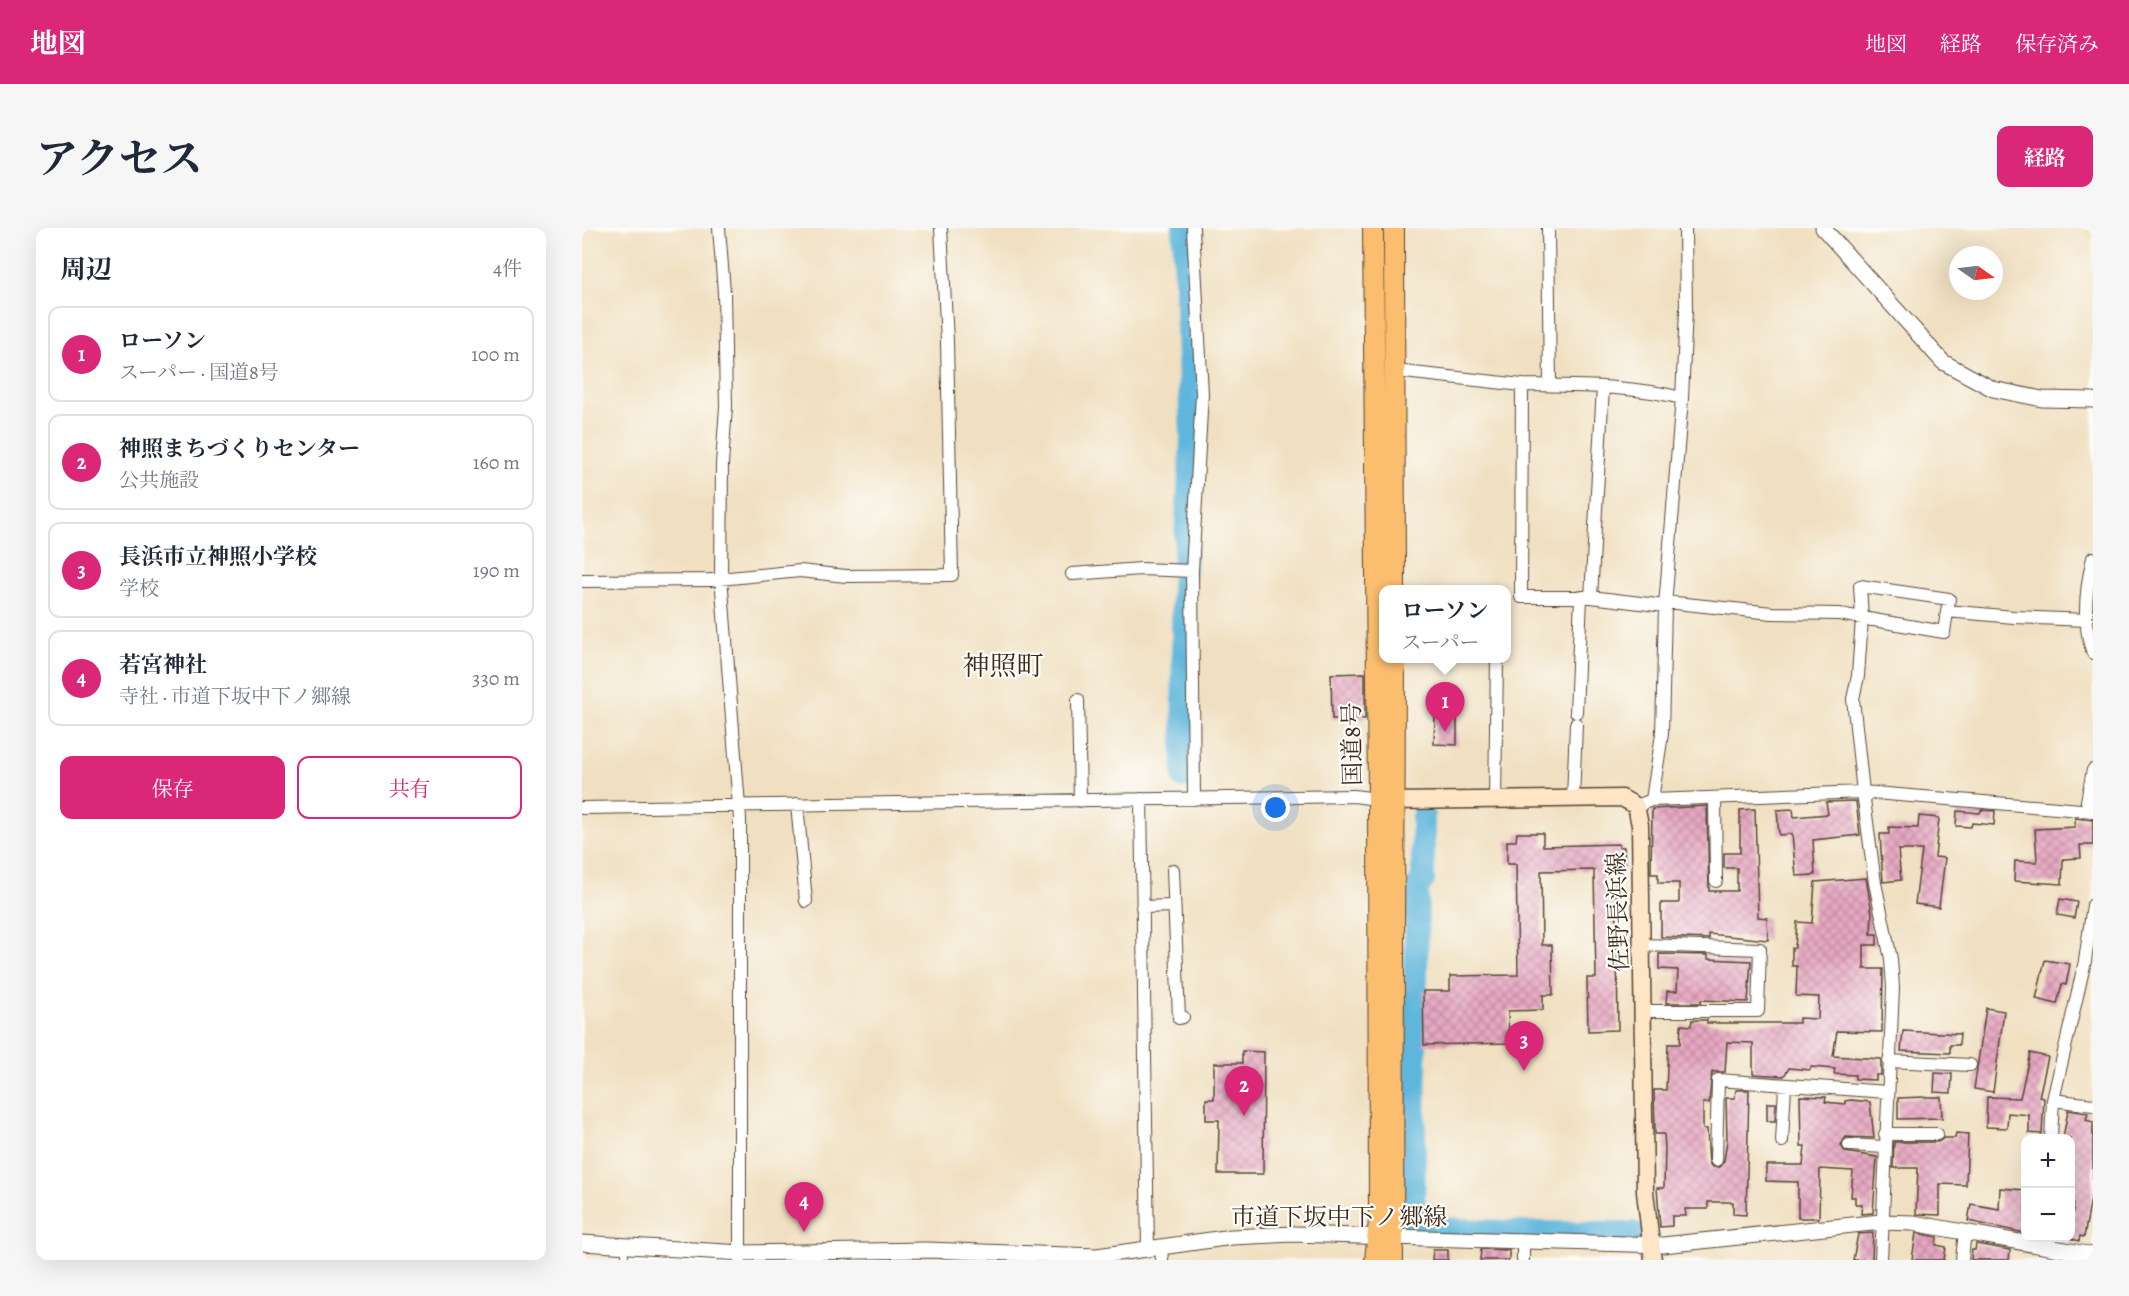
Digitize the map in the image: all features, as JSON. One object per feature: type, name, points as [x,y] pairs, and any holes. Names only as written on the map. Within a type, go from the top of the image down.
[{"type":"highway","name":"国道8号","points":[[1372,228],[1381,585]]},
{"type":"highway","points":[[1394,228],[1395,585]]},
{"type":"highway","name":"国道8号","points":[[1383,663],[1387,800],[1386,1238],[1393,1260]]},
{"type":"highway","name":"国道8号","points":[[1387,800],[1395,663]]},
{"type":"highway","name":"国道8号","points":[[1375,1260],[1386,1238]]},
{"type":"main road","points":[[1387,800],[1495,801],[1622,798],[1644,803]]},
{"type":"main road","name":"佐野長浜線","points":[[1644,803],[1640,825],[1645,1011],[1645,1192],[1651,1252]]},
{"type":"street","points":[[718,228],[724,292],[726,406],[722,464],[721,577],[740,831],[740,1257]]},
{"type":"street","points":[[582,581],[710,580],[721,577],[800,571],[846,576],[952,575],[947,341],[941,228]]},
{"type":"street","points":[[1193,228],[1202,394],[1192,572],[1194,799]]},
{"type":"street","points":[[1548,228],[1550,386]]},
{"type":"street","points":[[1685,228],[1686,310],[1682,398],[1665,604],[1662,734],[1644,803],[1863,792],[2009,806],[2093,811]]},
{"type":"street","points":[[1823,228],[1943,362],[1993,389],[2042,399],[2093,400]]},
{"type":"street","points":[[1395,370],[1522,385],[1603,387],[1656,392],[1682,398]]},
{"type":"street","points":[[1522,385],[1521,597],[1586,597],[1772,614],[1839,614],[1862,618],[1944,632],[1949,599],[1860,586],[1862,618],[1858,676],[1853,699],[1875,883],[1891,960],[1893,988],[1881,1260]]},
{"type":"street","points":[[1572,799],[1576,718],[1603,387]]},
{"type":"street","points":[[2093,558],[2087,580],[2087,620],[2089,642],[2093,653]]},
{"type":"street","points":[[1072,574],[1141,569],[1192,572]]},
{"type":"street","points":[[1947,611],[2087,620]]},
{"type":"street","points":[[1495,801],[1497,663]]},
{"type":"street","points":[[1078,700],[1080,801]]},
{"type":"street","points":[[2093,770],[2086,801],[2093,811]]},
{"type":"street","points":[[582,808],[1354,796],[1387,800]]},
{"type":"street","points":[[1715,798],[1716,881]]},
{"type":"street","points":[[1141,799],[1142,907],[1157,1252]]},
{"type":"street","points":[[797,804],[806,902]]},
{"type":"street","points":[[1173,870],[1179,1018],[1183,1017]]},
{"type":"street","points":[[2051,1134],[2053,1100],[2089,958],[2093,905]]},
{"type":"street","points":[[1142,907],[1174,906]]},
{"type":"street","points":[[1643,945],[1760,949],[1758,1011],[1645,1011]]},
{"type":"street","points":[[1889,1061],[1970,1065]]},
{"type":"street","points":[[1716,1160],[1718,1080],[1887,1092]]},
{"type":"street","points":[[1782,1141],[1785,1086]]},
{"type":"street","points":[[2053,1100],[2093,1106]]},
{"type":"street","points":[[1885,1134],[1937,1134]]},
{"type":"street","points":[[1849,1145],[1885,1147]]},
{"type":"street","name":"市道下坂中下ノ郷線","points":[[582,1243],[625,1253],[740,1257],[927,1250],[984,1256],[1097,1256],[1157,1252],[1242,1236],[1293,1234],[1523,1242],[1651,1252],[1663,1245],[1881,1222],[1913,1223],[2058,1243],[2086,1256]]},
{"type":"street","points":[[1962,1260],[1965,1231]]},
{"type":"street","points":[[1523,1242],[1523,1260]]},
{"type":"building","points":[[1365,673],[1365,719],[1332,719],[1331,674]]},
{"type":"building","points":[[1435,716],[1457,716],[1457,745],[1434,744]]},
{"type":"building","points":[[1856,801],[1860,835],[1813,840],[1815,875],[1796,876],[1792,834],[1779,835],[1777,810],[1793,809],[1794,817],[1828,814],[1826,802]]},
{"type":"building","points":[[1707,806],[1709,891],[1737,891],[1737,868],[1724,868],[1724,853],[1740,853],[1740,810],[1755,809],[1758,917],[1767,918],[1768,940],[1709,934],[1709,939],[1661,937],[1661,903],[1679,903],[1679,883],[1658,883],[1658,874],[1651,874],[1652,809]]},
{"type":"building","points":[[1981,810],[1995,811],[1994,825],[1972,823],[1971,827],[1956,826],[1957,811],[1980,813]]},
{"type":"building","points":[[1919,816],[1939,818],[1935,857],[1945,858],[1939,907],[1915,904],[1922,850],[1898,850],[1901,880],[1883,882],[1880,834],[1889,834],[1889,827],[1918,828]]},
{"type":"building","points":[[2075,818],[2093,820],[2093,845],[2080,845],[2081,858],[2063,859],[2062,884],[2014,881],[2015,861],[2037,862],[2035,829],[2075,827]]},
{"type":"building","points":[[1517,833],[1543,833],[1543,846],[1619,844],[1619,847],[1624,847],[1625,869],[1616,869],[1618,1030],[1588,1031],[1587,978],[1596,978],[1594,870],[1541,871],[1542,945],[1552,945],[1553,995],[1543,995],[1543,1010],[1508,1011],[1509,1043],[1424,1045],[1423,991],[1450,991],[1450,976],[1518,975],[1516,864],[1507,864],[1507,841],[1516,841]]},
{"type":"building","points":[[1866,878],[1872,913],[1871,934],[1877,934],[1877,945],[1864,945],[1864,969],[1883,969],[1882,1032],[1837,1031],[1833,1056],[1881,1059],[1881,1075],[1876,1075],[1876,1080],[1855,1079],[1855,1075],[1834,1074],[1835,1069],[1811,1067],[1810,1070],[1789,1068],[1784,1076],[1753,1074],[1753,1043],[1727,1042],[1725,1072],[1712,1072],[1709,1103],[1703,1103],[1703,1129],[1707,1129],[1709,1163],[1712,1167],[1719,1167],[1724,1161],[1727,1141],[1726,1098],[1735,1098],[1736,1090],[1749,1090],[1746,1215],[1733,1214],[1733,1202],[1708,1202],[1708,1209],[1685,1209],[1686,1216],[1672,1216],[1672,1226],[1660,1227],[1657,1188],[1664,1188],[1665,1147],[1664,1134],[1655,1134],[1654,1090],[1666,1090],[1668,1044],[1680,1044],[1681,1025],[1691,1026],[1692,1020],[1707,1020],[1707,1023],[1799,1023],[1799,1018],[1818,1019],[1819,997],[1796,996],[1797,966],[1792,966],[1792,948],[1795,948],[1797,922],[1812,923],[1815,882]]},
{"type":"building","points":[[2060,899],[2077,902],[2074,918],[2057,915]]},
{"type":"building","points":[[1659,954],[1708,955],[1708,959],[1751,961],[1748,1002],[1701,1000],[1701,1003],[1666,1003],[1667,991],[1677,991],[1678,970],[1659,969]]},
{"type":"building","points":[[2045,960],[2070,964],[2066,985],[2062,984],[2057,1004],[2036,999]]},
{"type":"building","points":[[1986,1008],[2004,1011],[1993,1092],[1974,1089]]},
{"type":"building","points":[[1903,1031],[1960,1034],[1959,1045],[1950,1045],[1950,1053],[1901,1051]]},
{"type":"building","points":[[1242,1051],[1264,1052],[1263,1174],[1218,1174],[1219,1120],[1206,1120],[1206,1099],[1214,1099],[1214,1063],[1242,1063]]},
{"type":"building","points":[[2030,1053],[2048,1057],[2039,1097],[2044,1098],[2042,1134],[2029,1133],[2029,1115],[2008,1113],[2007,1128],[1986,1127],[1987,1097],[2020,1098]]},
{"type":"building","points":[[1935,1073],[1952,1074],[1951,1093],[1934,1092]]},
{"type":"building","points":[[1800,1096],[1826,1097],[1825,1102],[1845,1104],[1845,1101],[1851,1100],[1870,1102],[1874,1138],[1846,1137],[1841,1145],[1845,1152],[1877,1157],[1873,1213],[1861,1214],[1862,1204],[1855,1204],[1855,1197],[1851,1197],[1853,1171],[1820,1169],[1819,1218],[1798,1218],[1798,1182],[1766,1181],[1766,1165],[1803,1165],[1805,1146],[1801,1146]]},
{"type":"building","points":[[1941,1097],[1942,1118],[1898,1119],[1898,1098]]},
{"type":"building","points":[[1767,1103],[1776,1103],[1775,1121],[1767,1121]]},
{"type":"building","points":[[2068,1110],[2088,1113],[2086,1120],[2093,1122],[2093,1188],[2084,1237],[2080,1236],[2079,1241],[2075,1240],[2075,1134],[2064,1134]]},
{"type":"building","points":[[1956,1133],[1968,1134],[1966,1185],[1940,1184],[1940,1215],[1916,1214],[1918,1168],[1893,1168],[1894,1142],[1938,1142],[1944,1138],[1955,1138]]},
{"type":"building","points":[[2000,1188],[2021,1190],[2021,1232],[1968,1221],[1971,1204],[1999,1209]]},
{"type":"building","points":[[1873,1233],[1872,1260],[1853,1260],[1858,1234]]},
{"type":"building","points":[[1916,1233],[1937,1237],[1936,1245],[1946,1247],[1944,1260],[1912,1260]]},
{"type":"building","points":[[1976,1244],[2010,1250],[2009,1260],[1971,1260],[1972,1250],[1975,1250]]},
{"type":"building","points":[[1481,1249],[1509,1250],[1509,1260],[1480,1260]]},
{"type":"building","points":[[1433,1250],[1448,1250],[1448,1260],[1432,1260]]},
{"type":"waterway","points":[[1184,228],[1192,440],[1183,590],[1184,777]]},
{"type":"waterway","points":[[1423,816],[1423,880],[1417,887],[1413,1222],[1418,1228],[1522,1233],[1633,1233]]},
{"type":"place","name":"ローソン","points":[[1445,732]]},
{"type":"place","name":"長浜市立神照小学校","points":[[1524,1071]]},
{"type":"place","name":"神照まちづくりセンター","points":[[1244,1116]]},
{"type":"place","name":"若宮神社","points":[[804,1232]]},
{"type":"district","name":"神照町","points":[[1003,666]]}]
